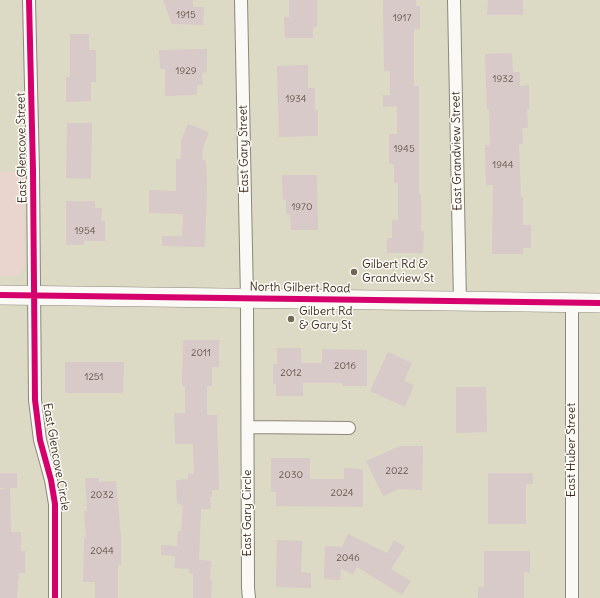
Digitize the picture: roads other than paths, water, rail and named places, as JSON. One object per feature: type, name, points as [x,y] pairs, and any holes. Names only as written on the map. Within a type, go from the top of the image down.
[{"type":"main road","name":"North Gilbert Road","points":[[0,295],[600,303]]},
{"type":"street","name":"East Glencove Street","points":[[29,0],[34,295]]},
{"type":"street","name":"East Gary Street","points":[[241,0],[247,299]]},
{"type":"street","name":"East Grandview Street","points":[[454,0],[460,302]]},
{"type":"street","name":"East Glencove Circle","points":[[34,295],[36,406],[40,440],[51,480],[55,504],[55,598]]},
{"type":"street","name":"East Gary Circle","points":[[247,299],[249,598]]},
{"type":"street","name":"East Huber Street","points":[[572,303],[572,598]]},
{"type":"street","points":[[248,427],[349,428]]},
{"type":"place","name":"Gilbert Rd & Grandview St","points":[[354,272]]},
{"type":"place","name":"Gilbert Rd & Gary St","points":[[291,319]]}]
